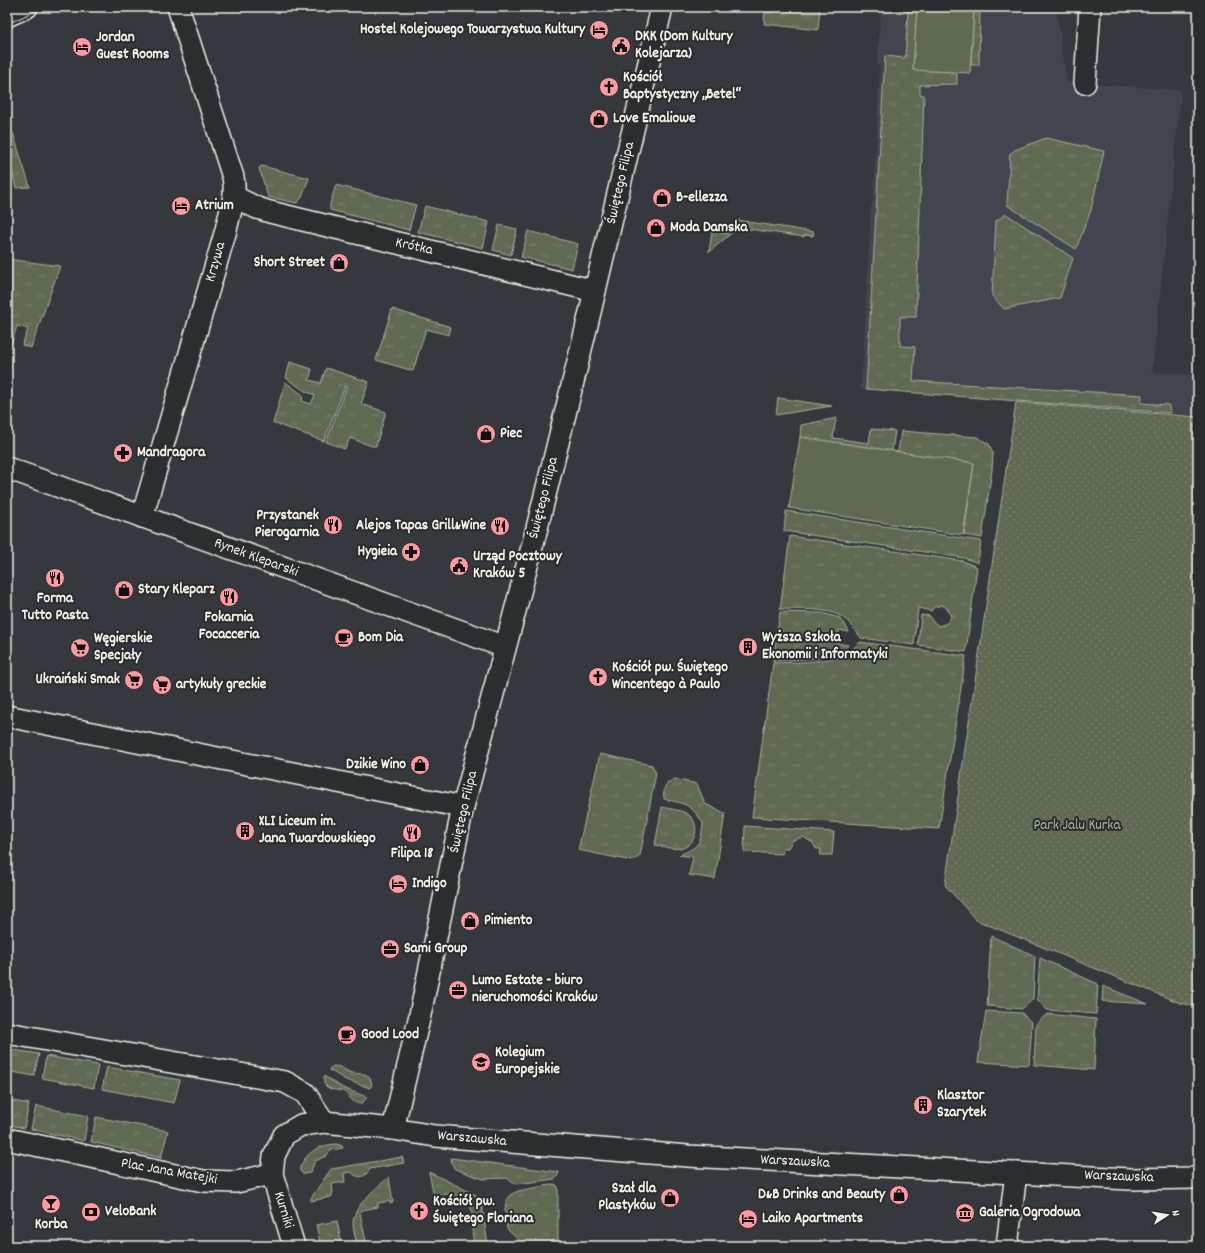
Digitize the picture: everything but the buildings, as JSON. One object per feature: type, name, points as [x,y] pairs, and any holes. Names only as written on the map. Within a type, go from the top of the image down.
[{"type":"street","points":[[7,16],[27,7]]},
{"type":"street","name":"Krzywa","points":[[142,517],[234,197],[235,188],[233,177],[178,7]]},
{"type":"street","name":"Świętego Filipa","points":[[393,1129],[420,1015],[463,807],[522,586],[595,292],[662,7]]},
{"type":"street","points":[[1085,84],[1090,7]]},
{"type":"street","name":"Krótka","points":[[234,197],[257,208],[270,212],[561,282],[595,292]]},
{"type":"street","name":"Rynek Kleparski","points":[[7,468],[506,647]]},
{"type":"street","points":[[7,716],[463,807]]},
{"type":"street","points":[[7,1033],[285,1082],[305,1093],[324,1122]]},
{"type":"street","points":[[272,1174],[274,1156],[284,1135],[301,1125],[324,1122],[393,1129]]},
{"type":"street","name":"Warszawska","points":[[393,1129],[435,1136],[680,1156],[1129,1178],[1198,1178]]},
{"type":"street","name":"Plac Jana Matejki","points":[[7,1139],[203,1181],[236,1182],[272,1174]]},
{"type":"street","points":[[1007,1246],[1016,1173]]},
{"type":"street","name":"Kurniki","points":[[272,1174],[294,1246]]},
{"type":"shaded area","points":[[881,7],[1056,7],[1067,82],[1181,90],[1152,373],[1198,375],[1198,416],[860,389],[863,361],[871,204],[873,204],[880,65],[877,64]]},
{"type":"green space","points":[[772,7],[820,7],[818,30],[764,24],[765,12],[772,13]]},
{"type":"green space","points":[[881,7],[912,7],[917,11],[913,70],[957,72],[957,84],[920,85],[920,94],[924,95],[916,317],[900,317],[900,346],[915,347],[913,381],[1142,395],[1141,403],[1168,405],[1171,413],[866,389],[885,56],[905,58],[908,11],[881,9]]},
{"type":"green space","points":[[917,7],[974,7],[970,73],[913,70]]},
{"type":"green space","points":[[974,7],[980,7],[979,65],[971,65]]},
{"type":"green space","points":[[13,133],[30,187],[16,188],[7,150],[7,135]]},
{"type":"green space","points":[[1046,138],[1104,151],[1091,210],[1076,249],[1007,205],[1010,154],[1015,150]]},
{"type":"green space","points":[[262,166],[309,178],[302,197],[297,203],[268,197],[259,168]]},
{"type":"green space","points":[[336,185],[416,205],[409,230],[330,210],[330,204]]},
{"type":"green space","points":[[425,206],[489,222],[483,248],[418,232]]},
{"type":"green space","points":[[1006,214],[1073,258],[1060,298],[1004,309],[992,296],[996,221]]},
{"type":"green space","points":[[736,220],[814,232],[813,236],[805,235],[804,237],[735,227],[734,231],[709,252],[712,231],[727,234],[728,227],[734,227]]},
{"type":"green space","points":[[499,225],[517,229],[511,255],[493,250]]},
{"type":"green space","points":[[528,231],[578,244],[572,269],[521,257]]},
{"type":"green space","points":[[7,259],[60,266],[31,348],[22,345],[28,329],[17,326],[7,357]]},
{"type":"green space","points":[[392,309],[451,327],[449,335],[426,329],[413,371],[376,360]]},
{"type":"green space","points":[[290,362],[312,369],[309,380],[321,383],[326,368],[369,382],[361,404],[386,412],[376,446],[350,438],[345,449],[326,442],[347,386],[345,386],[324,441],[273,423],[285,382],[303,395],[302,401],[311,404],[315,395],[305,391],[286,378]]},
{"type":"green space","points":[[778,398],[832,406],[776,415]]},
{"type":"green space","name":"Park Jalu Kurka","points":[[1016,402],[1198,417],[1198,1007],[1180,1003],[976,920],[945,885]]},
{"type":"green space","points":[[837,418],[833,438],[869,443],[871,429],[895,431],[892,451],[800,437],[801,425]]},
{"type":"green space","points":[[901,431],[977,437],[989,444],[993,454],[992,470],[982,538],[964,535],[974,463],[898,452]]},
{"type":"green space","points":[[800,437],[974,463],[963,535],[789,508]]},
{"type":"green space","points":[[786,511],[981,541],[978,563],[964,558],[784,531]]},
{"type":"green space","points":[[790,536],[963,561],[977,567],[966,652],[918,645],[921,615],[930,616],[932,621],[939,626],[947,623],[951,617],[948,609],[942,605],[934,607],[931,611],[918,608],[914,645],[861,638],[845,619],[836,614],[820,610],[780,609]]},
{"type":"green space","points":[[780,612],[822,613],[840,618],[849,632],[839,630],[837,643],[848,645],[847,647],[834,653],[834,655],[819,658],[773,661]]},
{"type":"green space","points":[[860,642],[966,656],[939,829],[752,817],[773,663],[810,662],[838,657],[851,650]]},
{"type":"green space","points":[[600,754],[652,765],[656,773],[640,856],[632,861],[578,850]]},
{"type":"green space","points":[[674,779],[697,784],[705,804],[725,813],[715,879],[689,875],[693,857],[679,855],[698,844],[703,823],[686,805],[664,799],[665,787]]},
{"type":"green space","points":[[662,807],[683,812],[689,815],[695,823],[696,828],[694,838],[688,846],[676,849],[655,845]]},
{"type":"green space","points":[[745,826],[834,832],[832,855],[820,855],[821,849],[816,849],[813,843],[803,837],[793,840],[788,848],[783,848],[782,854],[744,852]]},
{"type":"green space","points":[[991,936],[1035,956],[1033,999],[1022,1009],[987,1006]]},
{"type":"green space","points":[[1040,958],[1098,984],[1096,1014],[1047,1010],[1037,999]]},
{"type":"green space","points":[[1103,986],[1148,1004],[1102,1001]]},
{"type":"green space","points":[[986,1011],[1022,1013],[1032,1023],[1029,1065],[978,1062]]},
{"type":"green space","points":[[1047,1014],[1096,1019],[1094,1070],[1034,1065],[1036,1024]]},
{"type":"green space","points":[[7,1049],[39,1054],[34,1076],[7,1071]]},
{"type":"green space","points":[[46,1056],[98,1065],[94,1088],[42,1078]]},
{"type":"green space","points":[[334,1066],[340,1067],[349,1072],[366,1075],[371,1080],[372,1085],[370,1088],[346,1080],[329,1070]]},
{"type":"green space","points":[[107,1067],[180,1080],[174,1103],[102,1089]]},
{"type":"green space","points":[[324,1076],[343,1088],[367,1097],[364,1102],[358,1104],[343,1091],[326,1086],[324,1084]]},
{"type":"green space","points":[[7,1100],[29,1104],[24,1128],[7,1124]]},
{"type":"green space","points":[[36,1106],[88,1116],[84,1141],[31,1129]]},
{"type":"green space","points":[[96,1117],[168,1131],[161,1158],[91,1142]]},
{"type":"green space","points":[[337,1144],[343,1148],[331,1150],[326,1156],[315,1161],[310,1173],[303,1174],[300,1171],[303,1161],[310,1153],[319,1147]]},
{"type":"green space","points":[[402,1157],[404,1163],[370,1169],[364,1176],[356,1176],[351,1172],[344,1173],[345,1182],[332,1184],[333,1193],[331,1197],[311,1201],[311,1198],[331,1169]]},
{"type":"green space","points":[[451,1158],[559,1172],[555,1179],[516,1184],[507,1178],[483,1179],[455,1169]]},
{"type":"green space","points":[[429,1172],[476,1195],[482,1204],[488,1246],[474,1246],[471,1222],[472,1211],[465,1194],[450,1197],[448,1194],[434,1197]]},
{"type":"green space","points":[[389,1177],[393,1203],[390,1204],[390,1201],[378,1203],[378,1207],[362,1210],[360,1213],[367,1246],[357,1246],[353,1224],[357,1210],[366,1198]]},
{"type":"green space","points":[[555,1184],[558,1187],[558,1246],[525,1246],[507,1229],[505,1210],[506,1202],[510,1195],[518,1191]]},
{"type":"green space","points":[[337,1221],[342,1246],[321,1246],[316,1225]]},
{"type":"tram line","points":[[7,24],[44,7]]},
{"type":"place","name":"Hostel Kolejowego Towarzystwa Kultury","points":[[599,30]]},
{"type":"place","name":"DKK (Dom Kultury Kolejarza)","points":[[621,46]]},
{"type":"place","name":"Jordan Guest Rooms","points":[[82,47]]},
{"type":"place","name":"Kościół Baptystyczny „Betel“","points":[[609,87]]},
{"type":"place","name":"Love Emaliowe","points":[[599,119]]},
{"type":"place","name":"B-ellezza","points":[[662,198]]},
{"type":"place","name":"Atrium","points":[[181,206]]},
{"type":"place","name":"Moda Damska","points":[[656,228]]},
{"type":"place","name":"Short Street","points":[[339,263]]},
{"type":"place","name":"Piec","points":[[486,434]]},
{"type":"place","name":"Mandragora","points":[[123,453]]},
{"type":"place","name":"Przystanek Pierogarnia","points":[[333,525]]},
{"type":"place","name":"Alejos Tapas Grill&Wine","points":[[500,526]]},
{"type":"place","name":"Hygieia","points":[[411,552]]},
{"type":"place","name":"Urząd Pocztowy Kraków 5","points":[[459,566]]},
{"type":"place","name":"Forma Tutto Pasta","points":[[55,578]]},
{"type":"place","name":"Stary Kleparz","points":[[124,590]]},
{"type":"place","name":"Fokarnia Focacceria","points":[[229,597]]},
{"type":"place","name":"Bom Dia","points":[[344,638]]},
{"type":"place","name":"Wyższa Szkoła Ekonomii i Informatyki","points":[[748,647]]},
{"type":"place","name":"Węgierskie Specjały","points":[[80,648]]},
{"type":"place","name":"Kościół pw. Świętego Wincentego à Paulo","points":[[598,677]]},
{"type":"place","name":"Ukraiński Smak","points":[[134,680]]},
{"type":"place","name":"artykuły greckie","points":[[162,685]]},
{"type":"place","name":"Dzikie Wino","points":[[420,765]]},
{"type":"place","name":"XLI Liceum im. Jana Twardowskiego","points":[[245,831]]},
{"type":"place","name":"Filipa 18","points":[[412,833]]},
{"type":"place","name":"Indigo","points":[[398,884]]},
{"type":"place","name":"Pimiento","points":[[470,921]]},
{"type":"place","name":"Sami Group","points":[[390,949]]},
{"type":"place","name":"Lumo Estate - biuro nieruchomości Kraków","points":[[458,990]]},
{"type":"place","name":"Good Lood","points":[[347,1035]]},
{"type":"place","name":"Kolegium Europejskie","points":[[481,1062]]},
{"type":"place","name":"Klasztor Szarytek","points":[[923,1105]]},
{"type":"place","name":"D&B Drinks and Beauty","points":[[899,1195]]},
{"type":"place","name":"Szał dla Plastyków","points":[[670,1198]]},
{"type":"place","name":"Korba","points":[[51,1204]]},
{"type":"place","name":"Kościół pw. Świętego Floriana","points":[[419,1211]]},
{"type":"place","name":"VeloBank","points":[[91,1212]]},
{"type":"place","name":"Galeria Ogrodowa","points":[[965,1213]]},
{"type":"place","name":"Laiko Apartments","points":[[748,1219]]}]
